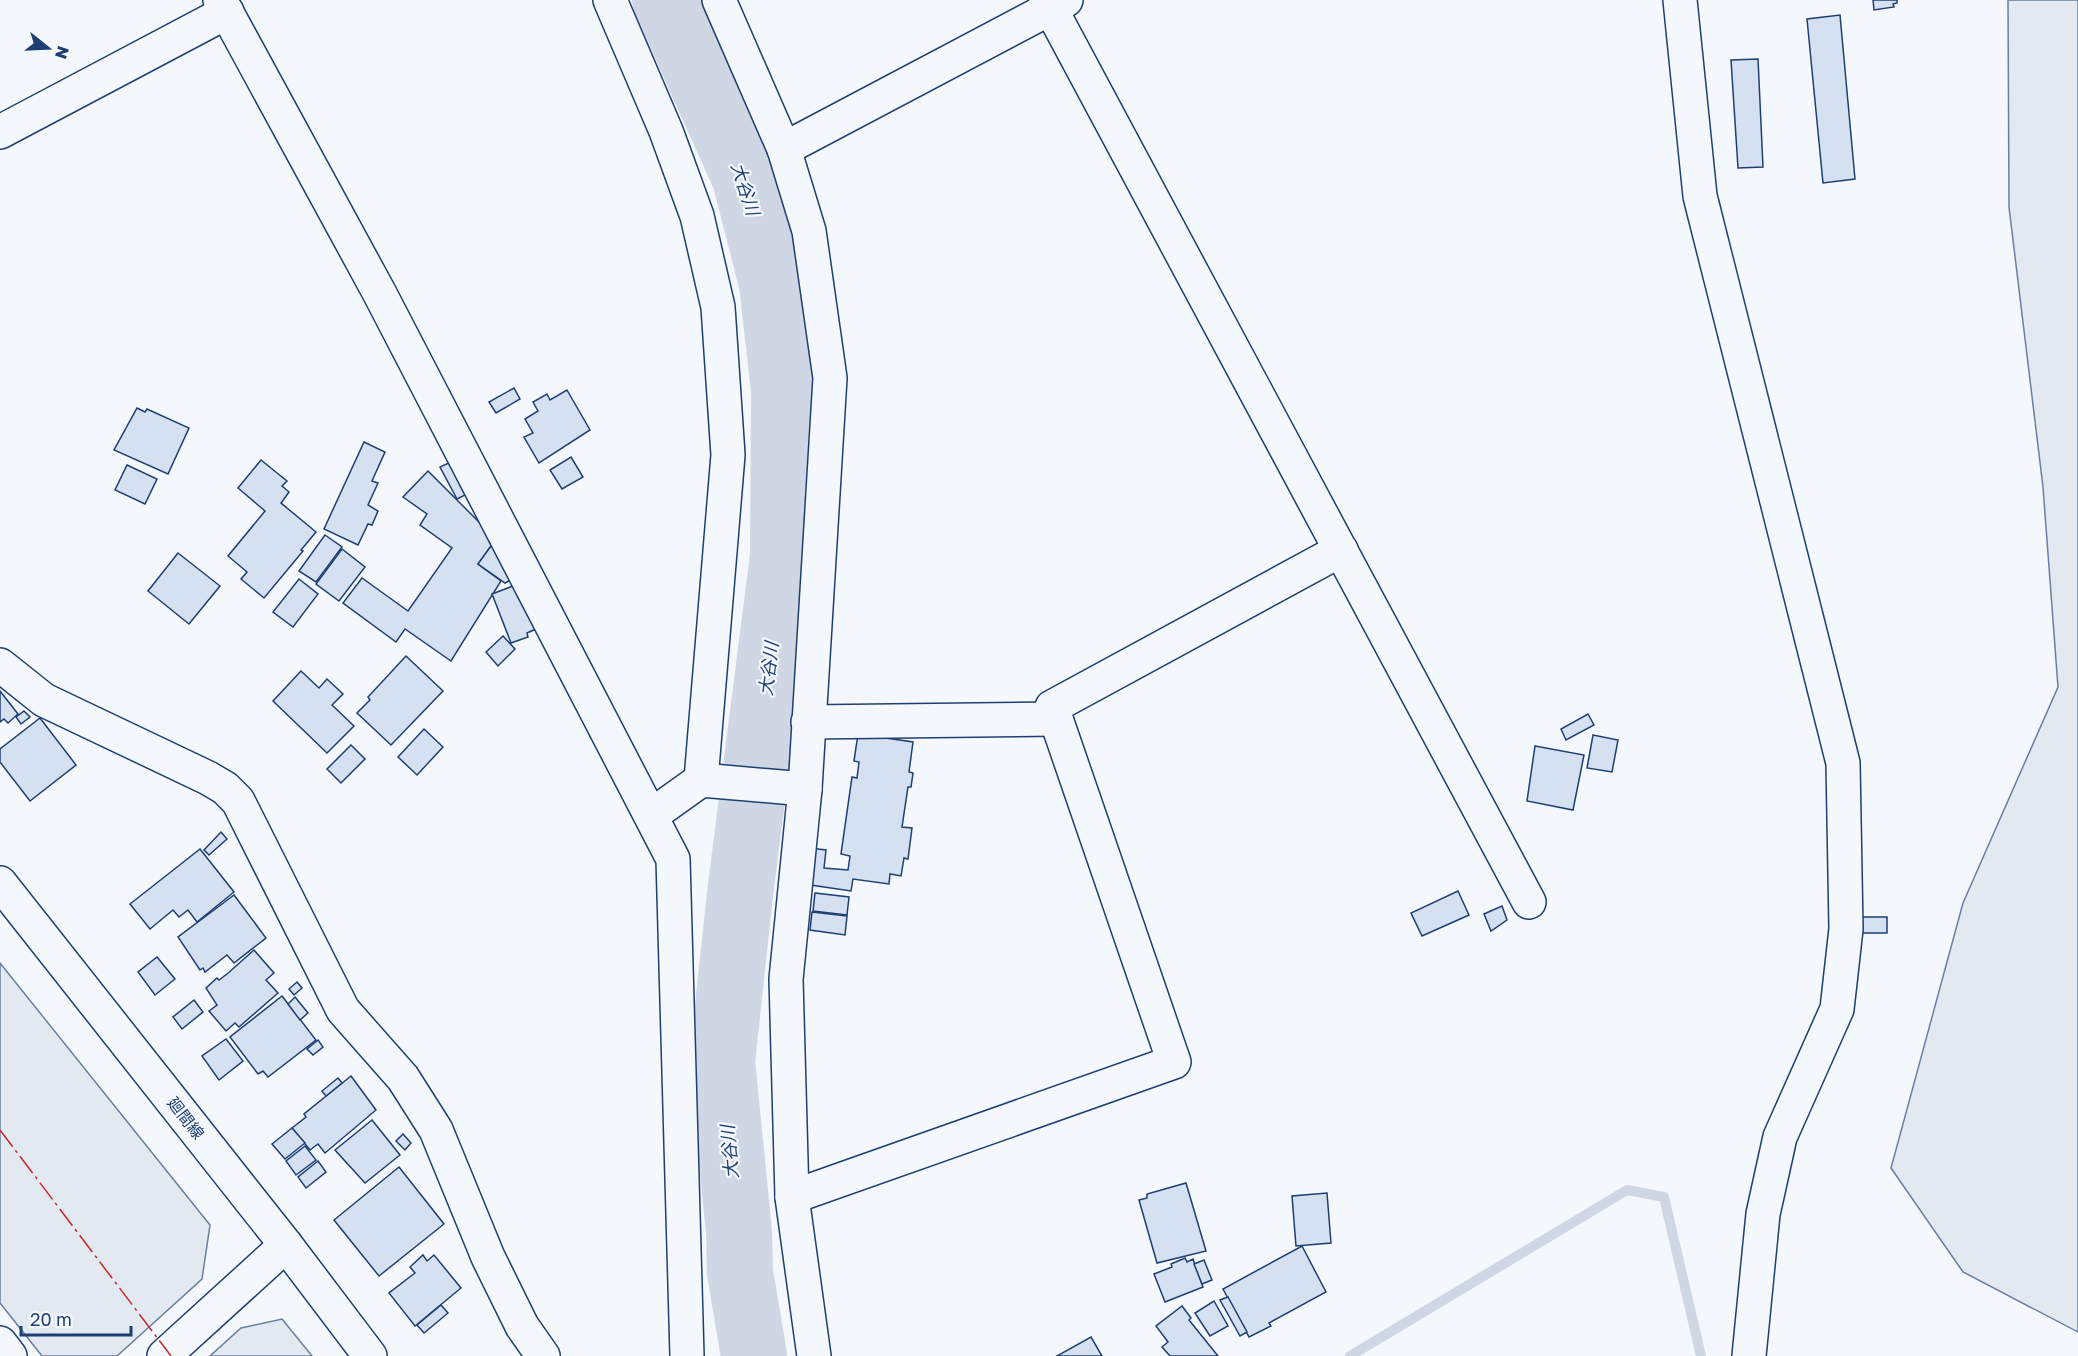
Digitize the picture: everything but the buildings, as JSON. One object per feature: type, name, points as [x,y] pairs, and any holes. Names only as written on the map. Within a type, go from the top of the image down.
[{"type":"street","points":[[610,0],[666,131],[696,216],[718,308],[728,455],[700,780]]},
{"type":"street","points":[[719,0],[784,149],[809,231],[830,378],[808,722],[806,789],[786,979],[792,1197],[814,1356]]},
{"type":"street","points":[[1680,0],[1700,196],[1843,763],[1846,929],[1838,1009],[1780,1137],[1763,1214],[1749,1356]]},
{"type":"street","points":[[784,149],[1054,3],[1528,902]]},
{"type":"street","points":[[0,132],[223,6],[380,294],[673,859],[687,1356]]},
{"type":"street","points":[[792,1197],[1174,1062],[1052,707],[1341,550]]},
{"type":"street","points":[[0,665],[44,700],[208,778],[225,788],[238,801],[343,1010],[403,1078],[436,1130],[488,1257],[522,1326],[543,1356]]},
{"type":"street","points":[[808,722],[1056,719]]},
{"type":"street","points":[[652,815],[700,780],[806,789]]},
{"type":"street","name":"廻間線","points":[[0,883],[286,1245],[370,1356]]},
{"type":"street","points":[[164,1356],[286,1245]]},
{"type":"street","points":[[0,1343],[10,1356]]},
{"type":"shaded area","points":[[2008,0],[2078,0],[2078,1332],[1963,1272],[1891,1168],[1963,903],[2058,687],[2043,487],[2009,207]]},
{"type":"shaded area","points":[[0,963],[210,1225],[202,1279],[117,1356],[42,1356],[0,1303]]},
{"type":"shaded area","points":[[282,1319],[312,1356],[210,1356],[241,1328]]},
{"type":"waterway","name":"大谷川","points":[[665,0],[745,178],[772,284],[784,390],[783,556],[740,894],[722,1062],[739,1232],[740,1272],[754,1356]]},
{"type":"waterway","points":[[1350,1356],[1627,1190],[1664,1197],[1701,1356]]},
{"type":"power","points":[[0,1130],[171,1356]]}]
